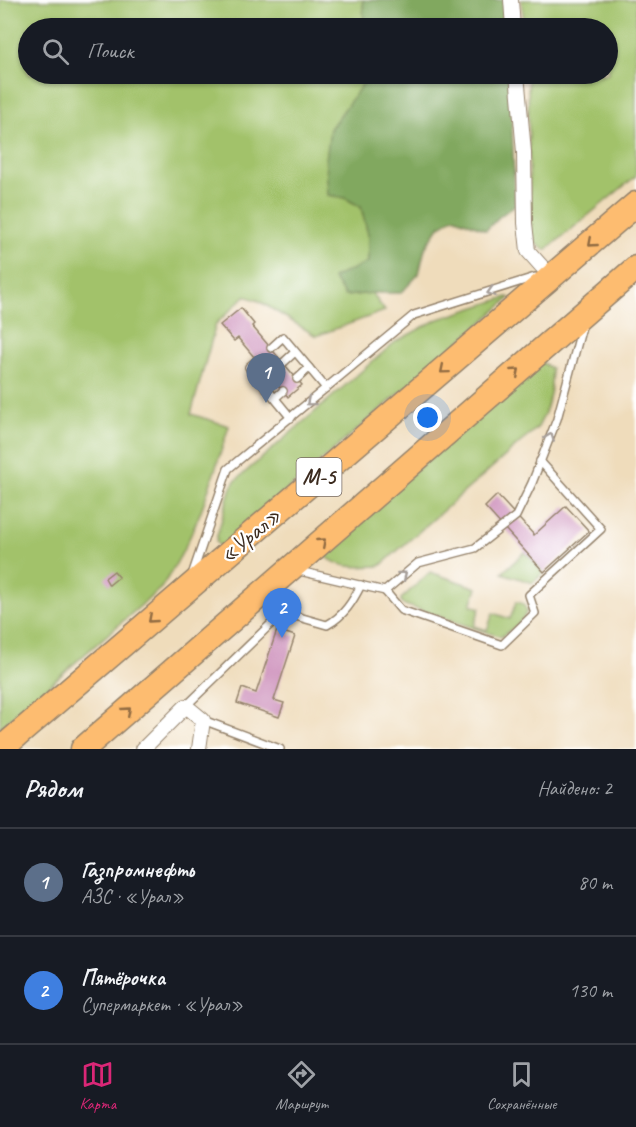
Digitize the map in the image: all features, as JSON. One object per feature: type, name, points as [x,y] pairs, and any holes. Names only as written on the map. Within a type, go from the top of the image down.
[{"type":"highway","name":"«Урал»","points":[[1,749],[548,274],[636,204]]},
{"type":"highway","name":"М-5","points":[[82,749],[636,267]]},
{"type":"street","points":[[511,0],[512,18]]},
{"type":"street","points":[[518,84],[524,152],[525,223],[528,251],[548,274]]},
{"type":"street","points":[[143,749],[186,706],[202,720],[199,749]]},
{"type":"lane","points":[[187,589],[228,469],[414,315],[548,274]]},
{"type":"lane","points":[[385,591],[418,562],[475,548],[516,516],[557,419],[586,311]]},
{"type":"lane","points":[[271,348],[283,337],[326,388]]},
{"type":"lane","points":[[283,363],[296,352]]},
{"type":"lane","points":[[257,360],[249,367],[291,418]]},
{"type":"lane","points":[[297,379],[309,368]]},
{"type":"lane","points":[[261,381],[269,374]]},
{"type":"lane","points":[[274,398],[283,391]]},
{"type":"lane","points":[[290,569],[385,591],[401,610],[502,645],[535,613],[529,595],[601,529],[540,461]]},
{"type":"lane","points":[[186,706],[277,618],[292,615],[327,625],[337,620],[353,601],[361,585]]},
{"type":"lane","points":[[202,720],[280,749]]},
{"type":"green space","points":[[0,0],[363,0],[364,18],[18,18],[18,84],[364,84],[330,129],[345,198],[361,207],[368,234],[368,262],[345,296],[372,293],[385,311],[316,336],[259,301],[245,296],[216,324],[191,414],[229,426],[201,510],[184,549],[161,588],[0,728]]},
{"type":"green space","points":[[363,0],[505,0],[506,18],[364,18]]},
{"type":"green space","points":[[521,0],[636,0],[636,176],[546,250],[535,243],[530,229],[528,84],[618,84],[618,18],[524,18]]},
{"type":"green space","points":[[363,84],[510,84],[515,205],[486,230],[454,217],[439,227],[425,248],[419,274],[401,293],[345,296],[333,278],[368,262],[368,234],[361,207],[345,198],[328,195],[326,160],[330,129]]},
{"type":"green space","points":[[507,297],[510,298],[223,545],[219,546],[216,541],[217,536],[234,482],[395,342],[436,320]]},
{"type":"green space","points":[[541,362],[551,368],[551,384],[545,414],[538,427],[380,566],[344,565],[324,555],[326,547]]},
{"type":"green space","points":[[525,552],[544,572],[533,583],[502,573]]},
{"type":"green space","points":[[430,572],[477,588],[471,605],[480,608],[474,626],[487,630],[493,613],[510,619],[516,602],[523,604],[527,611],[513,628],[501,637],[402,604],[401,599]]},
{"type":"building","points":[[241,308],[254,324],[252,326],[302,385],[288,397],[238,338],[234,341],[220,325]]},
{"type":"building","points":[[497,495],[534,535],[566,506],[589,531],[544,572],[485,507]]},
{"type":"building","points":[[114,571],[119,577],[109,585],[105,578]]},
{"type":"building","points":[[277,630],[295,636],[274,700],[284,703],[279,717],[237,703],[242,688],[256,693]]},
{"type":"place","name":"Газпромнефть","points":[[266,403]]},
{"type":"place","name":"Пятёрочка","points":[[282,638]]}]
